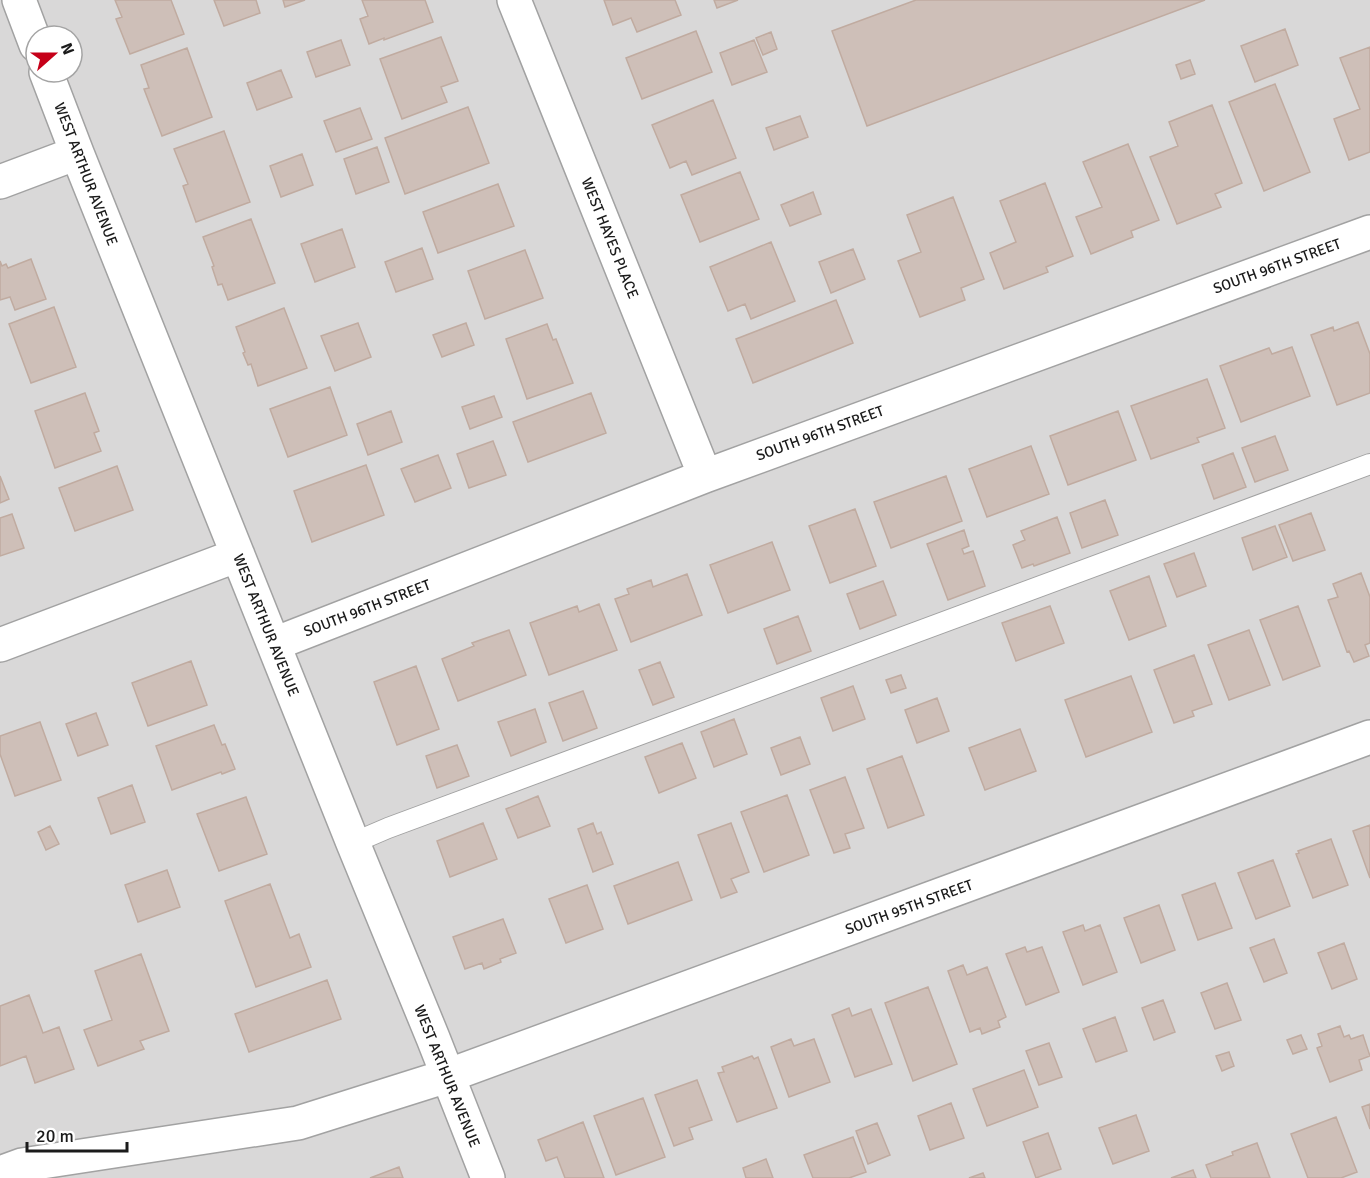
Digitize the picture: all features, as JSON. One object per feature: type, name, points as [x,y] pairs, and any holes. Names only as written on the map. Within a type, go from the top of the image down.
[{"type":"street","points":[[19,0],[28,24]]},
{"type":"street","name":"WEST HAYES PLACE","points":[[514,0],[705,476]]},
{"type":"street","name":"WEST ARTHUR AVENUE","points":[[51,84],[488,1178]]},
{"type":"street","points":[[0,182],[77,153]]},
{"type":"street","name":"SOUTH 96TH STREET","points":[[274,644],[705,476],[1370,232]]},
{"type":"street","points":[[0,645],[238,555]]},
{"type":"street","name":"SOUTH 95TH STREET","points":[[0,1173],[22,1165],[298,1123],[447,1076],[1370,737]]},
{"type":"lane","points":[[353,843],[1370,464]]},
{"type":"shaded area","points":[[0,0],[1370,0],[1370,1178],[0,1178]]},
{"type":"building","points":[[115,0],[171,0],[184,34],[130,54],[116,19],[122,17]]},
{"type":"building","points":[[214,0],[256,0],[260,13],[224,26]]},
{"type":"building","points":[[283,0],[305,0],[285,7]]},
{"type":"building","points":[[362,0],[425,0],[433,22],[369,44],[360,19],[368,16]]},
{"type":"building","points":[[604,0],[675,0],[681,15],[637,32],[631,18],[613,25]]},
{"type":"building","points":[[714,0],[738,0],[717,8]]},
{"type":"building","points":[[916,0],[1205,0],[867,126],[832,31]]},
{"type":"building","points":[[1285,29],[1298,65],[1255,82],[1241,46]]},
{"type":"building","points":[[696,31],[712,72],[642,99],[626,58]]},
{"type":"building","points":[[771,32],[777,49],[763,55],[756,38]]},
{"type":"building","points":[[441,37],[458,81],[441,87],[447,102],[402,119],[380,59]]},
{"type":"building","points":[[341,40],[350,65],[316,77],[307,52]]},
{"type":"building","points":[[754,40],[767,72],[732,85],[720,53]]},
{"type":"building","points":[[1370,47],[1370,152],[1349,160],[1334,119],[1360,109],[1340,58]]},
{"type":"building","points":[[187,48],[212,117],[162,136],[144,89],[149,88],[141,65]]},
{"type":"building","points":[[1190,60],[1195,74],[1181,79],[1176,65]]},
{"type":"building","points":[[281,70],[292,97],[257,110],[247,83]]},
{"type":"building","points":[[1275,84],[1310,172],[1264,191],[1229,102]]},
{"type":"building","points":[[713,100],[736,158],[692,175],[686,161],[670,168],[652,125]]},
{"type":"building","points":[[1212,105],[1242,183],[1215,194],[1221,207],[1177,224],[1150,157],[1178,146],[1169,122]]},
{"type":"building","points":[[468,107],[489,163],[405,194],[385,138]]},
{"type":"building","points":[[360,108],[372,139],[336,152],[324,121]]},
{"type":"building","points":[[800,116],[808,137],[774,150],[766,128]]},
{"type":"building","points":[[224,131],[250,202],[196,222],[183,186],[188,184],[174,149]]},
{"type":"building","points":[[1128,144],[1159,220],[1131,231],[1133,237],[1091,254],[1076,217],[1102,207],[1083,162]]},
{"type":"building","points":[[377,147],[389,182],[356,194],[344,159]]},
{"type":"building","points":[[302,154],[313,185],[281,197],[270,166]]},
{"type":"building","points":[[740,172],[759,219],[700,242],[681,195]]},
{"type":"building","points":[[1045,183],[1073,256],[1046,267],[1048,272],[1004,289],[990,253],[1016,242],[1000,201]]},
{"type":"building","points":[[498,184],[514,226],[438,253],[423,212]]},
{"type":"building","points":[[813,192],[821,214],[790,226],[781,205]]},
{"type":"building","points":[[953,197],[984,279],[961,288],[965,300],[920,317],[898,261],[921,252],[907,215]]},
{"type":"building","points":[[251,219],[275,283],[228,300],[222,284],[218,285],[212,267],[214,266],[203,237]]},
{"type":"building","points":[[342,229],[355,267],[315,282],[301,244]]},
{"type":"building","points":[[771,242],[795,301],[751,319],[745,304],[728,311],[710,267]]},
{"type":"building","points":[[422,248],[433,279],[396,292],[385,262]]},
{"type":"building","points":[[853,249],[865,279],[831,293],[819,262]]},
{"type":"building","points":[[525,250],[543,298],[485,319],[468,271]]},
{"type":"building","points":[[31,259],[46,299],[15,310],[10,297],[0,300],[0,261],[2,266],[6,264],[8,268]]},
{"type":"building","points":[[836,300],[853,343],[753,383],[736,339]]},
{"type":"building","points":[[54,307],[76,367],[31,383],[9,324]]},
{"type":"building","points":[[284,308],[307,368],[258,386],[251,364],[248,365],[243,353],[245,352],[236,327]]},
{"type":"building","points":[[1358,322],[1370,354],[1370,393],[1337,405],[1311,335],[1333,327],[1334,331]]},
{"type":"building","points":[[358,323],[371,357],[335,371],[321,336]]},
{"type":"building","points":[[466,323],[474,345],[442,357],[433,335]]},
{"type":"building","points":[[547,324],[553,340],[556,339],[573,383],[527,399],[506,339]]},
{"type":"building","points":[[1292,347],[1310,396],[1241,422],[1220,366],[1269,348],[1272,354]]},
{"type":"building","points":[[1207,379],[1225,428],[1197,438],[1199,442],[1151,459],[1131,406]]},
{"type":"building","points":[[330,387],[347,435],[288,457],[270,409]]},
{"type":"building","points":[[85,393],[99,431],[94,433],[101,451],[55,468],[35,411]]},
{"type":"building","points":[[591,393],[606,433],[528,462],[513,422]]},
{"type":"building","points":[[494,396],[502,417],[470,429],[462,407]]},
{"type":"building","points":[[391,411],[402,442],[368,455],[357,424]]},
{"type":"building","points":[[1118,411],[1136,460],[1068,485],[1050,436]]},
{"type":"building","points":[[1275,436],[1288,470],[1255,482],[1242,448]]},
{"type":"building","points":[[493,441],[506,475],[469,488],[457,454]]},
{"type":"building","points":[[1031,446],[1049,494],[987,517],[969,469]]},
{"type":"building","points":[[1233,453],[1246,487],[1214,499],[1202,465]]},
{"type":"building","points":[[438,455],[451,488],[415,502],[401,469]]},
{"type":"building","points":[[366,465],[384,515],[312,542],[294,491]]},
{"type":"building","points":[[117,466],[133,510],[75,531],[59,488]]},
{"type":"building","points":[[0,476],[9,499],[0,503]]},
{"type":"building","points":[[946,476],[962,521],[891,548],[874,502]]},
{"type":"building","points":[[1105,500],[1118,535],[1082,548],[1070,513]]},
{"type":"building","points":[[855,509],[876,566],[830,583],[809,526]]},
{"type":"building","points":[[1311,513],[1325,550],[1293,561],[1279,525]]},
{"type":"building","points":[[12,514],[24,548],[0,556],[0,518]]},
{"type":"building","points":[[1057,517],[1070,553],[1022,568],[1013,545],[1025,540],[1021,531]]},
{"type":"building","points":[[1275,526],[1287,557],[1253,570],[1242,538]]},
{"type":"building","points":[[964,530],[969,546],[962,549],[964,554],[973,551],[985,586],[948,600],[927,544]]},
{"type":"building","points":[[772,542],[790,590],[728,613],[710,565]]},
{"type":"building","points":[[1194,553],[1206,586],[1177,597],[1164,564]]},
{"type":"building","points":[[1361,573],[1370,597],[1370,643],[1365,645],[1369,656],[1354,662],[1349,651],[1347,652],[1328,600],[1338,597],[1333,584]]},
{"type":"building","points":[[687,574],[702,615],[631,642],[615,599],[629,594],[627,589],[651,580],[653,587]]},
{"type":"building","points":[[1149,576],[1166,626],[1129,640],[1110,591]]},
{"type":"building","points":[[883,581],[896,615],[860,629],[847,594]]},
{"type":"building","points":[[599,604],[617,650],[549,675],[530,623],[577,606],[579,612]]},
{"type":"building","points":[[1050,606],[1064,643],[1016,661],[1002,623]]},
{"type":"building","points":[[1298,606],[1320,666],[1283,680],[1260,620]]},
{"type":"building","points":[[798,616],[811,651],[777,664],[764,629]]},
{"type":"building","points":[[509,630],[526,675],[458,701],[442,659],[474,646],[472,643]]},
{"type":"building","points":[[1249,630],[1270,685],[1229,700],[1208,645]]},
{"type":"building","points":[[1194,655],[1212,704],[1192,711],[1194,716],[1174,723],[1154,670]]},
{"type":"building","points":[[191,661],[207,705],[148,726],[132,683]]},
{"type":"building","points":[[660,662],[674,697],[653,705],[639,670]]},
{"type":"building","points":[[416,666],[439,729],[397,745],[374,682]]},
{"type":"building","points":[[901,675],[906,688],[891,693],[886,680]]},
{"type":"building","points":[[1131,676],[1152,732],[1086,757],[1065,700]]},
{"type":"building","points":[[853,686],[865,719],[833,731],[821,698]]},
{"type":"building","points":[[583,691],[597,728],[563,741],[549,703]]},
{"type":"building","points":[[937,698],[949,731],[917,743],[905,710]]},
{"type":"building","points":[[535,709],[546,742],[511,756],[498,722]]},
{"type":"building","points":[[96,713],[108,745],[78,756],[66,724]]},
{"type":"building","points":[[734,719],[747,754],[714,767],[701,732]]},
{"type":"building","points":[[40,722],[61,780],[15,796],[0,754],[0,736]]},
{"type":"building","points":[[214,725],[235,769],[172,790],[156,746]]},
{"type":"building","points":[[1020,729],[1036,771],[985,790],[969,748]]},
{"type":"building","points":[[800,737],[810,764],[781,775],[771,748]]},
{"type":"building","points":[[682,743],[696,778],[659,793],[645,757]]},
{"type":"building","points":[[457,745],[469,776],[437,788],[426,756]]},
{"type":"building","points":[[902,756],[924,815],[888,828],[867,769]]},
{"type":"building","points":[[845,777],[864,828],[845,834],[850,848],[834,853],[810,790]]},
{"type":"building","points":[[132,785],[145,822],[111,834],[98,798]]},
{"type":"building","points":[[787,795],[809,855],[764,872],[741,812]]},
{"type":"building","points":[[538,796],[550,826],[518,838],[506,809]]},
{"type":"building","points":[[246,797],[267,854],[219,871],[197,814]]},
{"type":"building","points":[[483,823],[497,859],[450,877],[437,841]]},
{"type":"building","points":[[593,823],[597,834],[601,832],[613,864],[593,872],[578,829]]},
{"type":"building","points":[[731,823],[749,872],[731,879],[737,892],[721,898],[698,835]]},
{"type":"building","points":[[1370,825],[1370,878],[1353,831]]},
{"type":"building","points":[[50,826],[59,844],[46,850],[38,832]]},
{"type":"building","points":[[1331,839],[1348,885],[1313,898],[1296,854],[1299,853],[1298,851]]},
{"type":"building","points":[[1273,860],[1290,906],[1256,919],[1238,873]]},
{"type":"building","points":[[678,862],[692,900],[628,924],[614,886]]},
{"type":"building","points":[[167,870],[180,907],[138,922],[125,885]]},
{"type":"building","points":[[1215,883],[1232,928],[1198,940],[1182,895]]},
{"type":"building","points":[[270,884],[290,938],[299,934],[311,967],[256,987],[225,901]]},
{"type":"building","points":[[587,885],[603,929],[566,943],[549,899]]},
{"type":"building","points":[[1159,905],[1175,950],[1141,963],[1124,918]]},
{"type":"building","points":[[503,919],[516,953],[484,969],[482,963],[465,969],[453,937]]},
{"type":"building","points":[[1083,925],[1085,931],[1100,925],[1117,972],[1083,985],[1063,932]]},
{"type":"building","points":[[1274,939],[1287,973],[1264,982],[1250,948]]},
{"type":"building","points":[[1344,943],[1357,979],[1332,989],[1318,953]]},
{"type":"building","points":[[1025,947],[1027,952],[1042,947],[1059,992],[1026,1005],[1006,954]]},
{"type":"building","points":[[141,954],[169,1031],[140,1041],[144,1049],[98,1066],[84,1030],[112,1020],[95,971]]},
{"type":"building","points":[[963,965],[967,975],[987,967],[1006,1017],[998,1021],[1000,1027],[982,1034],[980,1028],[970,1032],[948,971]]},
{"type":"building","points":[[327,980],[341,1019],[249,1052],[235,1014]]},
{"type":"building","points":[[1227,983],[1241,1020],[1215,1029],[1201,993]]},
{"type":"building","points":[[928,987],[957,1064],[913,1081],[885,1003]]},
{"type":"building","points":[[29,995],[43,1033],[59,1027],[74,1069],[35,1083],[26,1056],[0,1066],[0,1006]]},
{"type":"building","points":[[1163,1000],[1175,1032],[1154,1040],[1142,1008]]},
{"type":"building","points":[[849,1008],[852,1016],[871,1009],[892,1064],[855,1077],[832,1015]]},
{"type":"building","points":[[1115,1017],[1127,1051],[1096,1062],[1083,1029]]},
{"type":"building","points":[[1340,1026],[1344,1037],[1349,1035],[1351,1039],[1363,1035],[1370,1056],[1359,1060],[1362,1070],[1330,1082],[1317,1048],[1322,1046],[1318,1034]]},
{"type":"building","points":[[1301,1035],[1307,1049],[1293,1054],[1287,1040]]},
{"type":"building","points":[[791,1039],[794,1046],[814,1039],[830,1082],[789,1097],[771,1047]]},
{"type":"building","points":[[1049,1043],[1062,1077],[1039,1085],[1026,1051]]},
{"type":"building","points":[[1229,1052],[1234,1066],[1222,1071],[1216,1056]]},
{"type":"building","points":[[752,1056],[754,1059],[758,1057],[777,1108],[737,1122],[718,1073],[724,1072],[722,1067]]},
{"type":"building","points":[[1024,1070],[1038,1107],[987,1126],[973,1089]]},
{"type":"building","points":[[697,1080],[712,1120],[689,1128],[693,1139],[674,1146],[655,1095]]},
{"type":"building","points":[[643,1098],[665,1157],[616,1175],[594,1116]]},
{"type":"building","points":[[951,1103],[964,1138],[930,1150],[918,1116]]},
{"type":"building","points":[[1370,1104],[1370,1129],[1362,1107]]},
{"type":"building","points":[[1136,1115],[1149,1151],[1113,1164],[1099,1128]]},
{"type":"building","points":[[1336,1117],[1357,1172],[1341,1178],[1308,1178],[1291,1134]]},
{"type":"building","points":[[583,1122],[604,1178],[565,1178],[557,1157],[546,1161],[538,1140]]},
{"type":"building","points":[[877,1123],[890,1155],[868,1164],[856,1131]]},
{"type":"building","points":[[1048,1133],[1061,1169],[1036,1178],[1023,1142]]},
{"type":"building","points":[[853,1137],[866,1172],[849,1178],[813,1178],[804,1155]]},
{"type":"building","points":[[1257,1143],[1270,1178],[1211,1178],[1206,1165]]},
{"type":"building","points":[[766,1159],[773,1178],[746,1178],[743,1168]]},
{"type":"building","points":[[399,1167],[403,1178],[370,1178]]},
{"type":"building","points":[[1193,1170],[1196,1178],[1171,1178]]},
{"type":"building","points":[[983,1173],[985,1178],[969,1178]]}]
